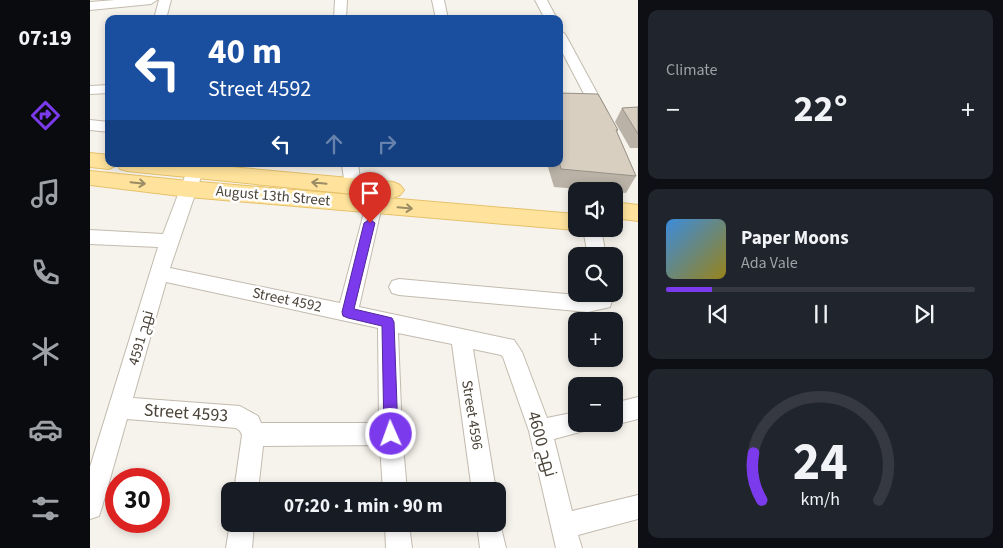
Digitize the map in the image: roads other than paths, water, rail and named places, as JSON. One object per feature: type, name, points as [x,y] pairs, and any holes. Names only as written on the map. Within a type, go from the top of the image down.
[{"type":"main road","points":[[90,160],[105,162]]},
{"type":"main road","name":"August 13th Street","points":[[139,167],[192,180],[374,205],[568,221]]},
{"type":"main road","name":"August 13th Street","points":[[90,178],[353,187],[568,206]]},
{"type":"main road","points":[[623,211],[638,212]]},
{"type":"main road","points":[[623,227],[638,228]]},
{"type":"street","points":[[90,6],[151,0]]},
{"type":"street","points":[[161,15],[165,0]]},
{"type":"street","points":[[340,15],[341,0]]},
{"type":"street","points":[[438,0],[441,15]]},
{"type":"street","points":[[541,0],[549,15]]},
{"type":"street","points":[[563,42],[611,132]]},
{"type":"street","points":[[90,90],[105,89]]},
{"type":"street","points":[[602,116],[620,115]]},
{"type":"street","points":[[90,125],[105,127]]},
{"type":"street","points":[[350,167],[353,187]]},
{"type":"street","name":"نهج 4591","points":[[90,507],[99,448],[121,408],[169,241],[192,180]]},
{"type":"street","points":[[348,312],[374,205]]},
{"type":"street","points":[[90,236],[169,241]]},
{"type":"street","name":"Street 4592","points":[[160,273],[502,346]]},
{"type":"street","points":[[399,287],[588,304],[599,302]]},
{"type":"street","points":[[388,322],[394,482]]},
{"type":"street","name":"Street 4596","points":[[461,338],[483,482]]},
{"type":"street","name":"نهج 4600","points":[[502,346],[507,347],[512,352],[540,432],[566,537]]},
{"type":"street","name":"Street 4593","points":[[121,408],[240,417],[250,424],[253,435]]},
{"type":"street","points":[[623,412],[638,408]]},
{"type":"street","points":[[540,432],[568,425]]},
{"type":"street","points":[[247,482],[253,435],[391,434]]},
{"type":"street","points":[[566,537],[638,507]]},
{"type":"street","points":[[239,548],[241,532]]},
{"type":"street","points":[[398,532],[399,548]]},
{"type":"street","points":[[490,532],[493,548]]}]
